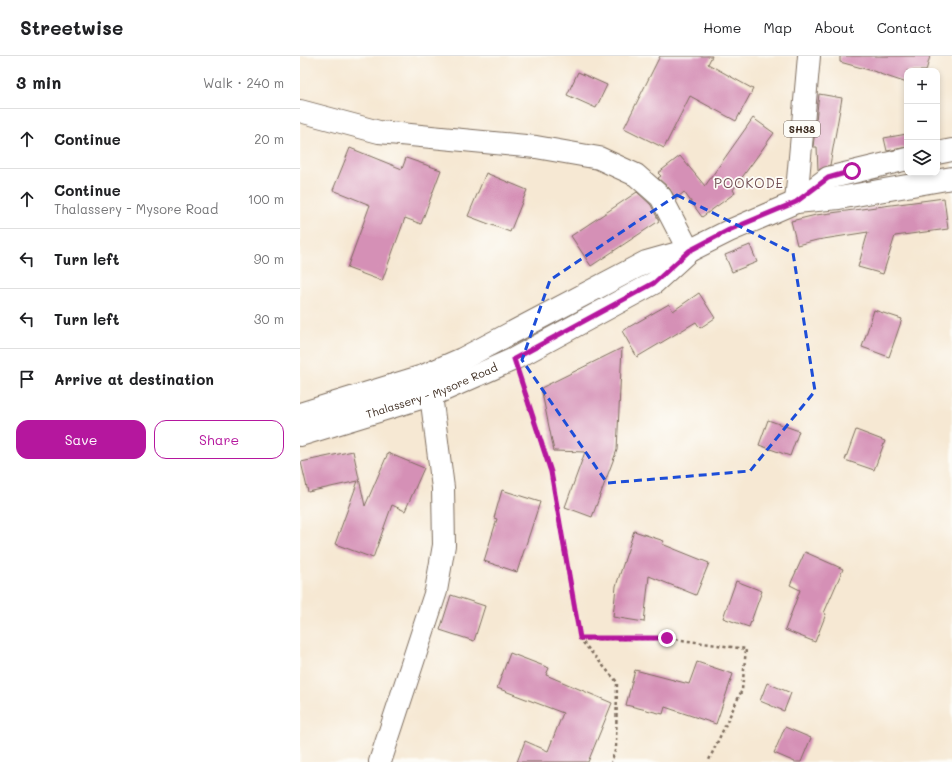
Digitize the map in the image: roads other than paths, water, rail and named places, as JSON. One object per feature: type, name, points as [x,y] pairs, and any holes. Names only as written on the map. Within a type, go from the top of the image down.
[{"type":"main road","name":"SH38","points":[[796,202],[809,56]]},
{"type":"main road","points":[[300,111],[379,132],[536,147],[599,158],[636,176],[661,197],[689,251],[646,262],[462,359],[423,376],[300,414]]},
{"type":"main road","points":[[940,152],[952,150]]},
{"type":"main road","points":[[796,202],[828,178],[904,160]]},
{"type":"main road","name":"Thalassery - Mysore Road","points":[[300,435],[431,395],[514,359],[654,283],[689,251],[729,230],[796,202],[839,198],[952,178]]},
{"type":"main road","points":[[380,762],[436,591],[444,545],[443,488],[431,395]]},
{"type":"district","name":"POOKODE","points":[[749,183]]}]
